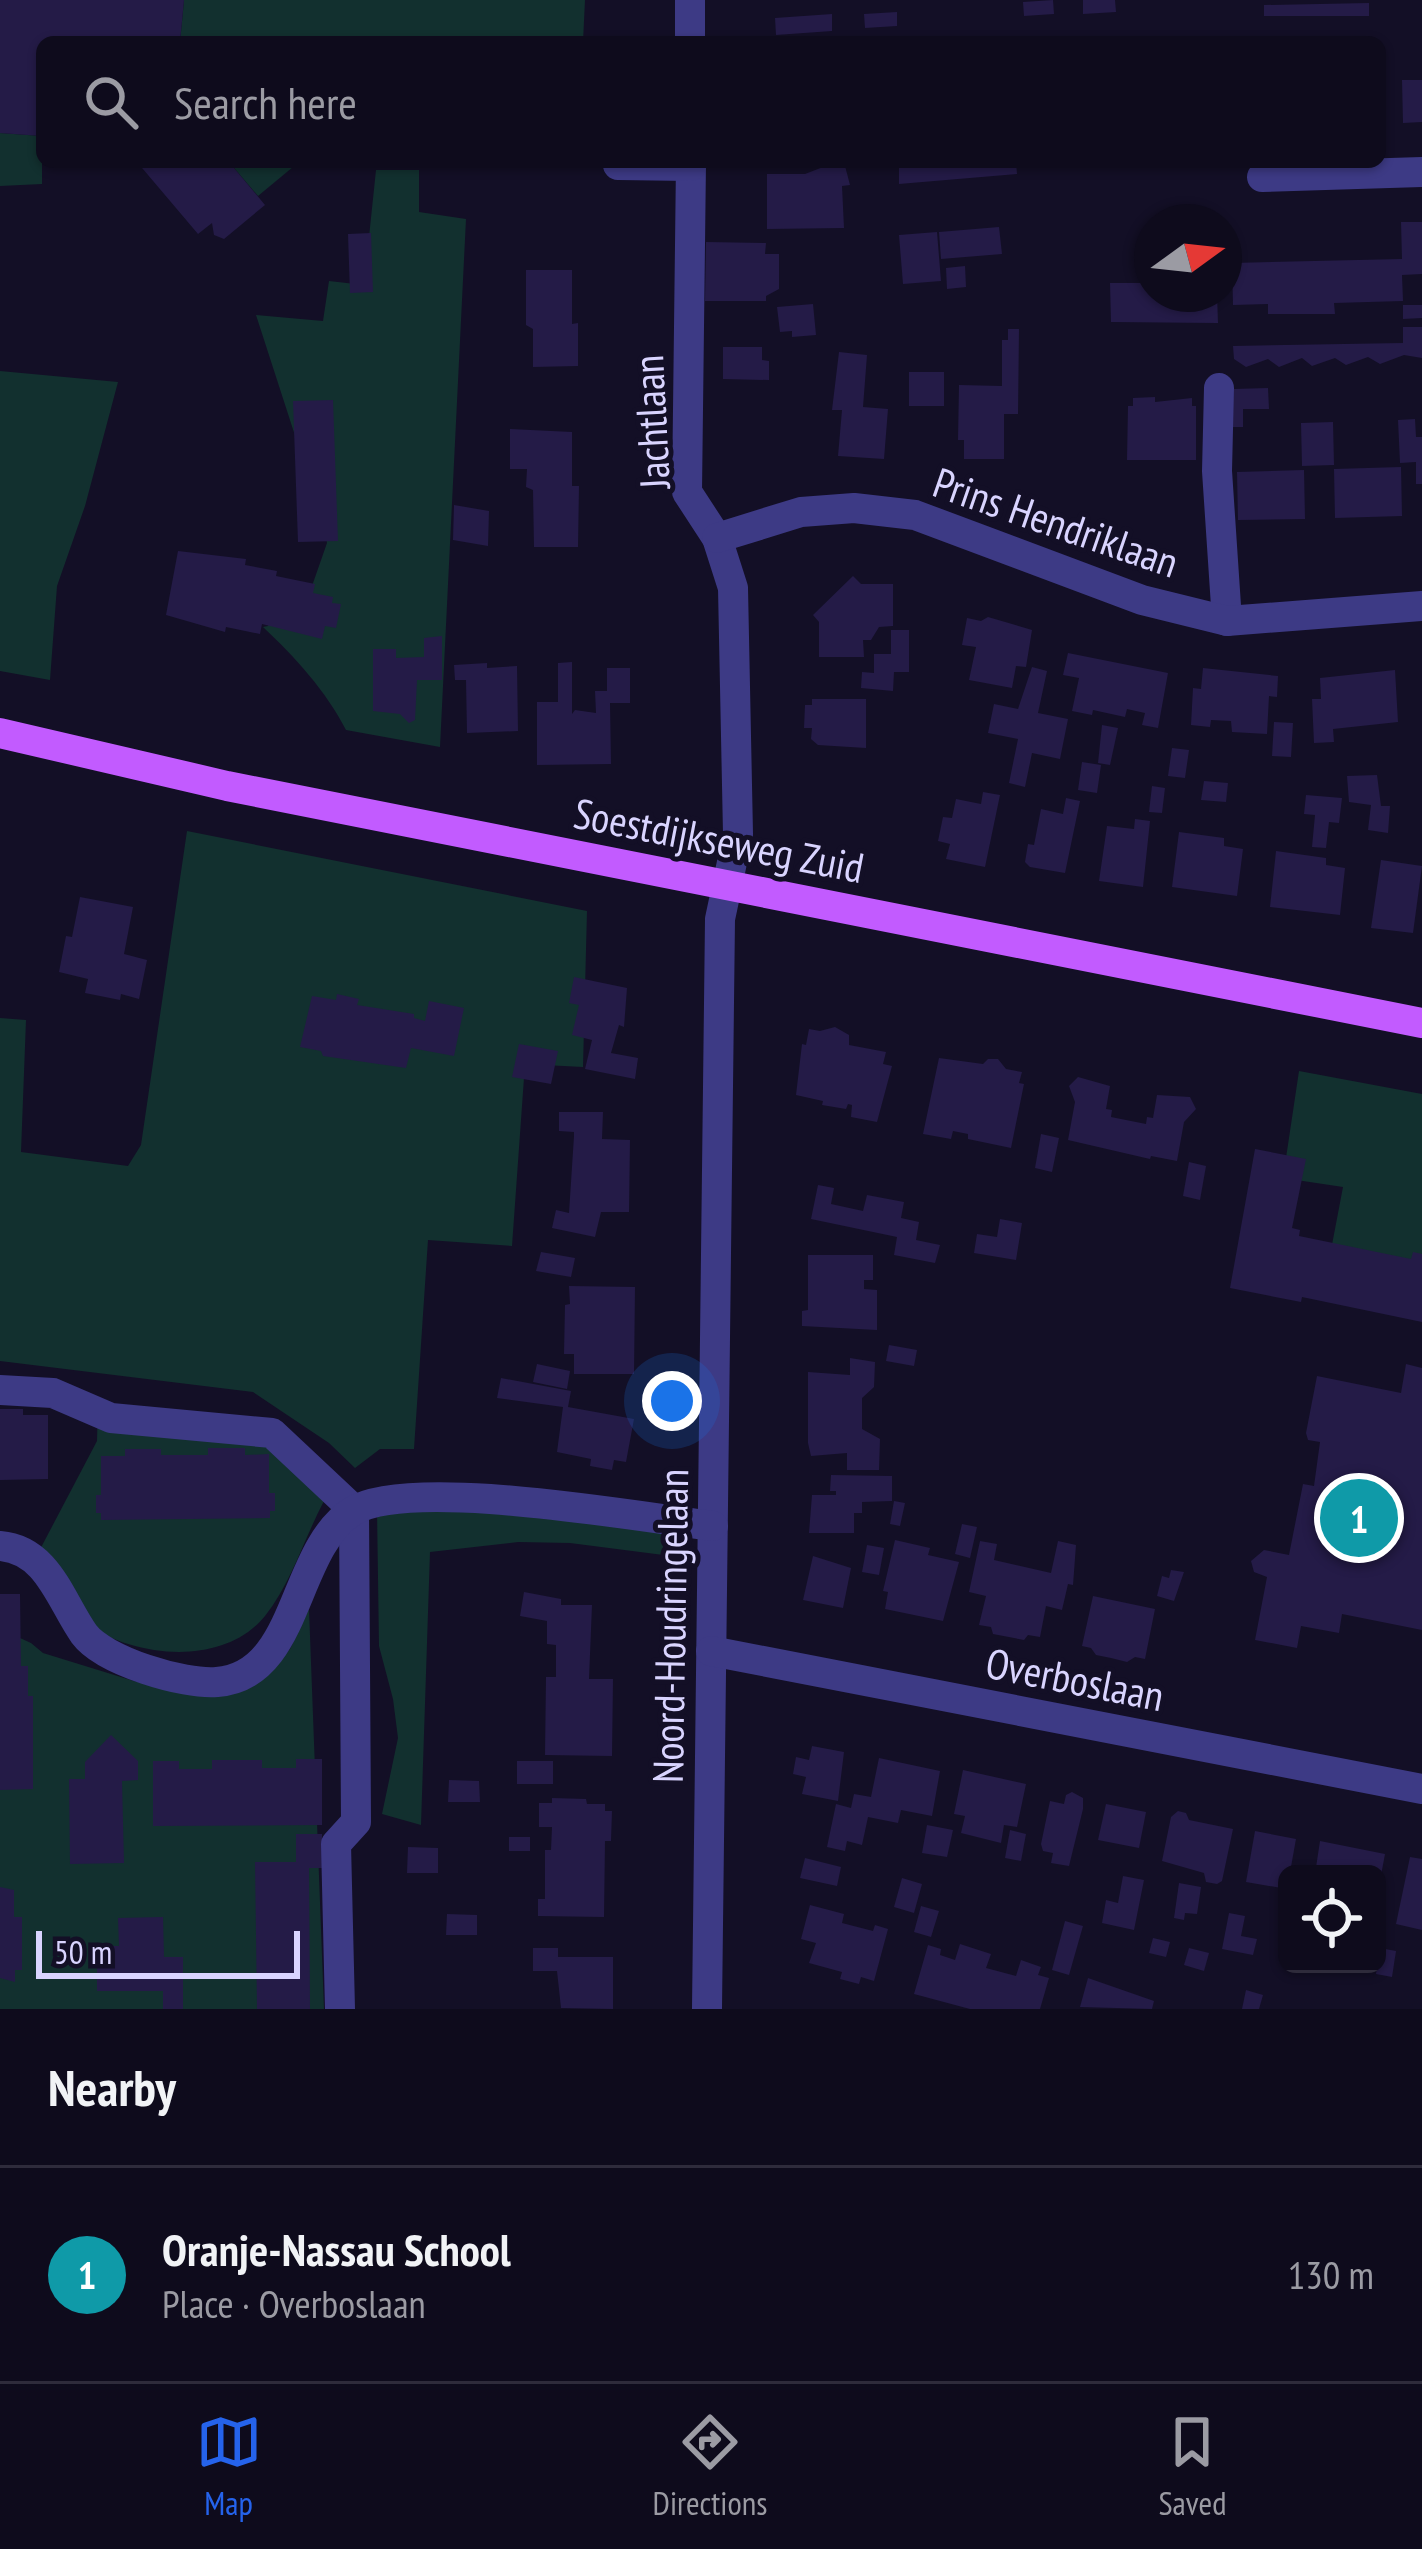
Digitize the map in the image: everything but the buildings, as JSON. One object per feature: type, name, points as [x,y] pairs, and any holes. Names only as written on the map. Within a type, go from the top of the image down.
[{"type":"main road","name":"Soestdijkseweg Zuid","points":[[0,734],[227,786],[1422,1023]]},
{"type":"street","points":[[690,0],[690,36]]},
{"type":"street","name":"Jachtlaan","points":[[691,168],[687,492],[717,538],[733,588],[738,834],[726,884]]},
{"type":"street","points":[[1262,176],[1422,172]]},
{"type":"street","name":"Prins Hendriklaan","points":[[1219,388],[1217,471],[1227,622]]},
{"type":"street","name":"Prins Hendriklaan","points":[[717,538],[801,512],[854,508],[915,515],[1142,600],[1227,622],[1422,606]]},
{"type":"street","name":"Noord-Houdringelaan","points":[[707,2009],[719,943],[726,884]]},
{"type":"street","points":[[0,1390],[53,1394],[111,1418],[272,1433],[354,1510],[356,1822],[336,1844],[340,2009]]},
{"type":"street","points":[[0,1546],[39,1562],[86,1636],[110,1657],[189,1680],[219,1682],[244,1674],[282,1636],[310,1563],[329,1532],[354,1510],[400,1497],[459,1497],[713,1526]]},
{"type":"street","name":"Overboslaan","points":[[711,1651],[1422,1790]]},
{"type":"green space","points":[[184,0],[585,0],[583,36],[181,36]]},
{"type":"green space","points":[[0,133],[36,136],[36,168],[42,168],[42,184],[0,186]]},
{"type":"green space","points":[[234,168],[292,168],[258,196]]},
{"type":"green space","points":[[376,170],[419,170],[419,212],[466,219],[440,747],[346,730],[309,675],[263,627],[268,626],[274,601],[305,606],[327,543],[256,315],[323,321],[329,281],[364,285]]},
{"type":"green space","points":[[0,371],[118,382],[85,506],[57,586],[50,680],[0,671]]},
{"type":"green space","points":[[187,831],[587,911],[583,1067],[525,1064],[512,1246],[428,1240],[414,1449],[380,1449],[355,1468],[329,1443],[253,1392],[0,1361],[0,1018],[26,1020],[21,1152],[128,1166],[141,1145]]},
{"type":"green space","points":[[1299,1071],[1422,1094],[1422,1262],[1331,1250],[1343,1187],[1283,1178]]},
{"type":"green space","points":[[98,1403],[235,1421],[338,1478],[276,1600],[248,1632],[203,1650],[153,1650],[106,1636],[86,1624],[59,1593],[36,1557],[97,1441]]},
{"type":"green space","points":[[401,1498],[681,1529],[679,1557],[570,1543],[518,1542],[430,1552],[421,1825],[382,1814],[398,1738],[379,1646],[377,1510]]},
{"type":"green space","points":[[309,1609],[324,2009],[0,2009],[0,1629],[43,1653],[137,1682],[275,1667],[290,1649]]},
{"type":"place","name":"Oranje-Nassau School","points":[[1359,1518]]}]
